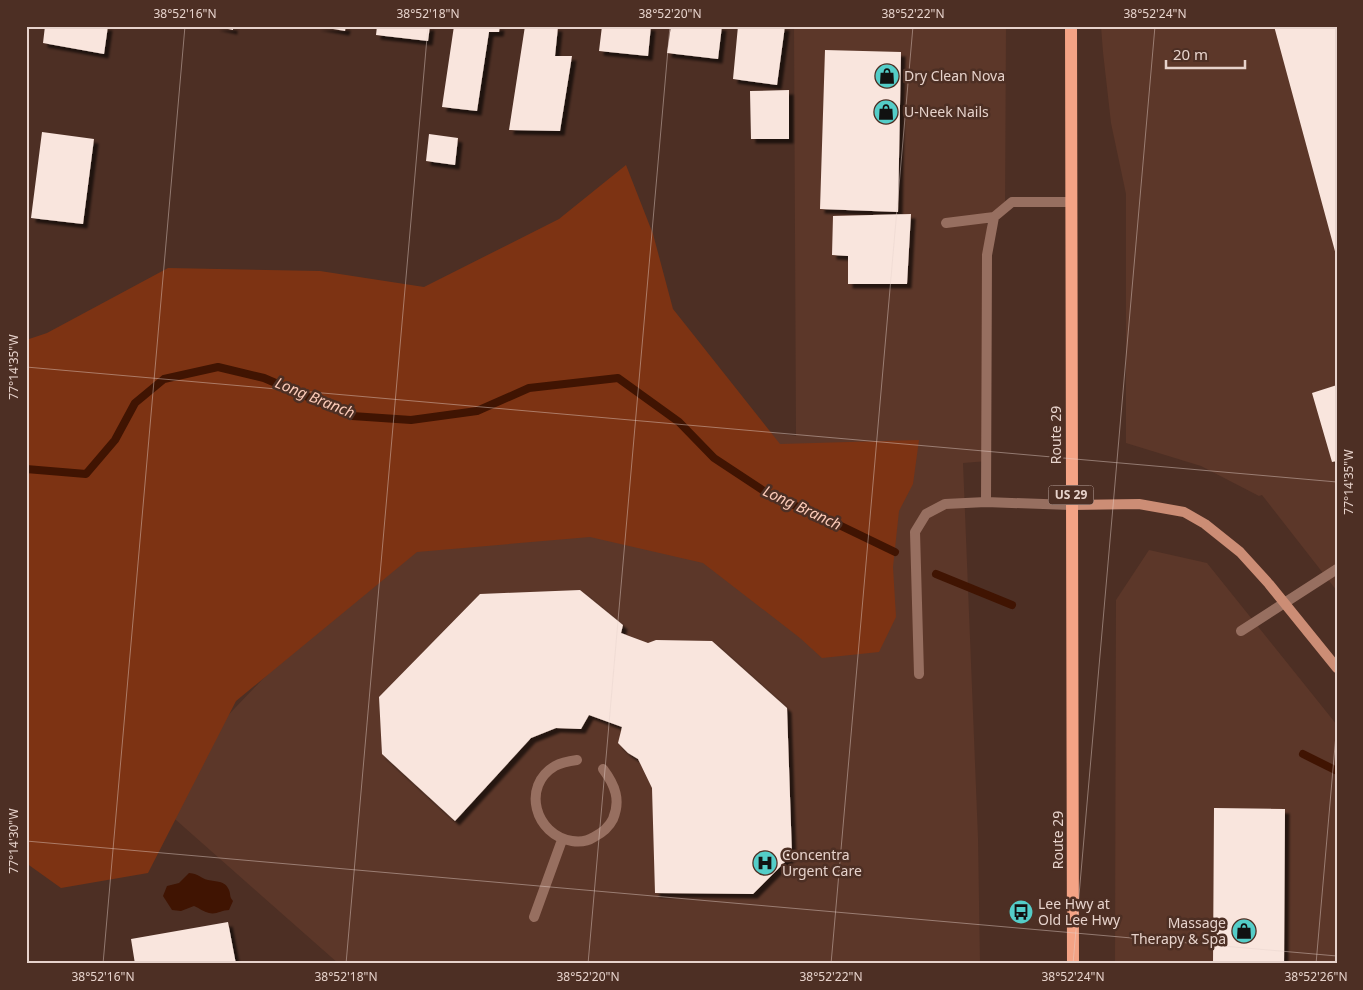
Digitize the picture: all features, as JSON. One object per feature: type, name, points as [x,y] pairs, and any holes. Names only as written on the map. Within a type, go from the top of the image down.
[{"type":"main road","name":"Route 29","points":[[1071,26],[1072,964]]},
{"type":"street","points":[[1071,505],[1139,504],[1184,512],[1205,524],[1240,552],[1337,668]]},
{"type":"lane","points":[[946,223],[994,217],[1012,202],[1071,202]]},
{"type":"lane","points":[[986,502],[987,255],[994,217]]},
{"type":"lane","points":[[919,674],[915,532],[926,514],[945,504],[986,502],[1071,505]]},
{"type":"lane","points":[[1240,631],[1337,569]]},
{"type":"lane","points":[[577,760],[564,762],[553,767],[544,776],[538,787],[535,800],[537,812],[543,824],[551,833],[562,840],[577,842],[590,840],[603,833],[612,822],[617,808],[617,794],[612,780],[603,770]]},
{"type":"lane","points":[[534,917],[562,840]]},
{"type":"shaded area","points":[[794,26],[1006,26],[1005,212],[987,213],[988,461],[963,463],[978,838],[980,964],[339,964],[150,797],[534,395],[796,436]]},
{"type":"shaded area","points":[[1101,26],[1337,26],[1337,591],[1262,495],[1259,496],[1201,466],[1126,443],[1126,194],[1111,123]]},
{"type":"shaded area","points":[[626,165],[653,234],[673,309],[780,444],[919,440],[913,484],[899,511],[893,567],[896,617],[879,652],[822,658],[800,638],[703,563],[590,537],[417,552],[236,701],[148,873],[61,888],[26,863],[26,340],[47,333],[168,268],[320,271],[424,287],[559,219]]},
{"type":"shaded area","points":[[1149,550],[1207,563],[1337,725],[1337,964],[1115,964],[1116,600]]},
{"type":"shaded area","points":[[189,873],[225,884],[233,901],[229,910],[212,913],[205,912],[194,906],[181,911],[172,910],[163,896],[167,886],[179,883]]},
{"type":"building","points":[[45,26],[108,26],[104,54],[43,43]]},
{"type":"building","points":[[215,26],[233,26],[233,30]]},
{"type":"building","points":[[316,26],[346,26],[345,31]]},
{"type":"building","points":[[377,26],[430,26],[428,41],[376,35]]},
{"type":"building","points":[[454,26],[500,26],[499,32],[489,32],[477,111],[442,107]]},
{"type":"building","points":[[525,26],[558,27],[555,56],[572,56],[560,131],[509,130]]},
{"type":"building","points":[[602,26],[651,26],[648,56],[599,51]]},
{"type":"building","points":[[671,26],[722,26],[718,59],[667,53]]},
{"type":"building","points":[[738,26],[785,26],[777,85],[733,79]]},
{"type":"building","points":[[1274,26],[1337,26],[1337,255],[1336,255]]},
{"type":"building","points":[[825,50],[901,52],[898,212],[820,209]]},
{"type":"building","points":[[789,90],[789,139],[751,139],[750,91]]},
{"type":"building","points":[[42,132],[94,139],[83,224],[31,218]]},
{"type":"building","points":[[429,134],[458,138],[455,165],[426,161]]},
{"type":"building","points":[[911,214],[907,284],[848,284],[848,256],[832,255],[833,216]]},
{"type":"building","points":[[1337,385],[1337,461],[1332,462],[1312,393]]},
{"type":"building","points":[[580,590],[623,625],[621,633],[648,643],[656,640],[712,641],[787,708],[792,855],[753,894],[655,893],[652,788],[638,759],[628,753],[618,743],[622,727],[589,715],[581,729],[556,728],[531,738],[455,821],[382,754],[379,697],[480,594]]},
{"type":"building","points":[[1214,808],[1285,809],[1284,964],[1213,964]]},
{"type":"building","points":[[228,922],[236,964],[135,964],[131,939]]},
{"type":"waterway","name":"Long Branch","points":[[26,469],[86,474],[115,440],[135,403],[164,379],[218,367],[264,378],[352,416],[411,420],[477,411],[529,388],[618,378],[679,422],[714,458],[776,499],[810,511],[895,552]]},
{"type":"waterway","name":"Long Branch","points":[[936,574],[1012,605]]},
{"type":"waterway","name":"Long Branch","points":[[1303,754],[1337,771]]},
{"type":"place","name":"Dry Clean Nova","points":[[887,76]]},
{"type":"place","name":"U-Neek Nails","points":[[886,112]]},
{"type":"place","name":"Concentra Urgent Care","points":[[765,863]]},
{"type":"place","name":"Lee Hwy at Old Lee Hwy","points":[[1021,912]]},
{"type":"place","name":"Massage Therapy & Spa","points":[[1244,931]]}]
